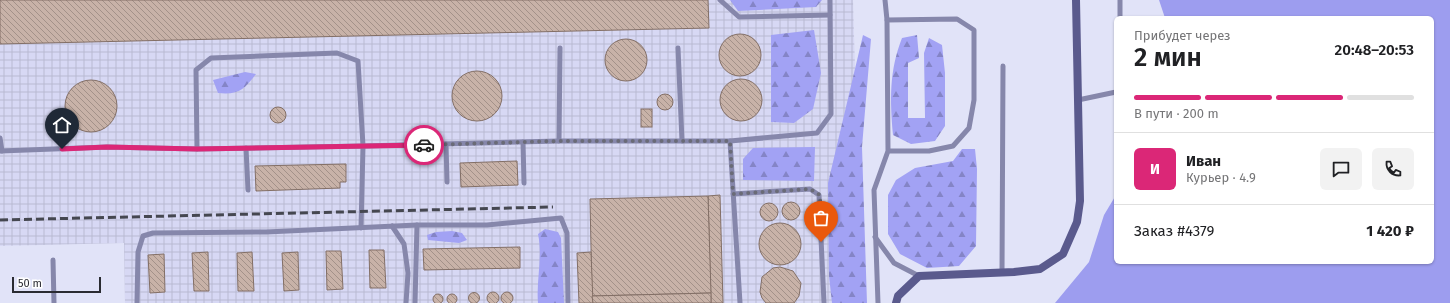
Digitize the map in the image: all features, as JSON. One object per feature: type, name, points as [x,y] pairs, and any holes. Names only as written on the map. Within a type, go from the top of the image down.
[{"type":"street","points":[[896,303],[898,296],[919,276],[1002,273],[1040,269],[1063,254],[1070,241],[1077,222],[1080,202],[1076,0]]},
{"type":"lane","points":[[720,0],[740,17],[830,15]]},
{"type":"lane","points":[[0,138],[1,151],[107,147],[197,149],[559,141],[730,141],[817,133],[831,114],[830,0]]},
{"type":"lane","points":[[878,303],[874,190],[888,151],[885,0]]},
{"type":"lane","points":[[1120,0],[1120,16]]},
{"type":"lane","points":[[886,20],[957,19],[974,30],[974,100],[969,128],[952,146],[929,151],[888,151]]},
{"type":"lane","points":[[559,141],[560,48]]},
{"type":"lane","points":[[678,48],[682,141]]},
{"type":"lane","points":[[197,149],[196,70],[211,58],[337,53],[358,61],[363,146],[361,228]]},
{"type":"lane","points":[[1002,273],[1003,66]]},
{"type":"lane","points":[[1078,100],[1114,92]]},
{"type":"lane","points":[[730,141],[740,303]]},
{"type":"lane","points":[[522,142],[524,183]]},
{"type":"lane","points":[[446,144],[447,182]]},
{"type":"lane","points":[[246,148],[248,190]]},
{"type":"lane","points":[[733,194],[810,189],[820,195],[824,303]]},
{"type":"lane","points":[[137,303],[138,252],[143,236],[153,233],[266,232],[417,225],[487,225],[561,218],[567,233],[568,303]]},
{"type":"lane","points":[[415,303],[417,225]]},
{"type":"lane","points":[[392,226],[404,244],[408,273],[406,303]]},
{"type":"lane","points":[[875,236],[894,263],[919,276]]},
{"type":"lane","points":[[53,260],[54,303]]},
{"type":"shaded area","points":[[0,0],[853,0],[857,135],[843,303],[125,303],[124,243],[0,246]]},
{"type":"shaded area","points":[[1159,0],[1450,0],[1450,303],[1055,303],[1089,262],[1104,215],[1114,198],[1114,264],[1434,264],[1434,16],[1164,16]]},
{"type":"green space","points":[[730,0],[822,0],[816,7],[738,11]]},
{"type":"green space","points":[[814,30],[821,73],[813,109],[794,123],[771,122],[771,35]]},
{"type":"green space","points":[[863,35],[871,39],[862,147],[867,303],[832,303],[829,276],[828,183]]},
{"type":"green space","points":[[917,35],[919,58],[908,63],[908,118],[925,118],[924,53],[929,38],[942,45],[945,73],[945,126],[935,141],[911,144],[893,135],[891,98],[895,62],[902,38]]},
{"type":"green space","points":[[245,72],[256,74],[244,88],[231,93],[218,93],[213,80]]},
{"type":"green space","points":[[815,147],[814,181],[743,180],[743,159],[753,148]]},
{"type":"green space","points":[[962,149],[975,149],[977,169],[976,246],[959,266],[927,268],[900,254],[888,234],[888,195],[896,180],[915,168],[953,161]]},
{"type":"green space","points":[[545,229],[558,232],[561,238],[564,303],[538,303],[540,251],[538,234]]},
{"type":"green space","points":[[452,231],[462,233],[467,240],[459,243],[428,240],[427,235],[436,232]]},
{"type":"building","points":[[0,0],[708,0],[709,28],[0,44]]},
{"type":"building","points":[[740,34],[755,40],[761,55],[755,70],[740,76],[725,70],[719,55],[725,40]]},
{"type":"building","points":[[626,39],[641,45],[647,60],[641,75],[626,81],[611,75],[605,60],[611,45]]},
{"type":"building","points":[[472,71],[482,71],[495,78],[502,91],[502,101],[495,114],[482,121],[472,121],[463,117],[456,110],[452,101],[452,91],[456,82],[463,75]]},
{"type":"building","points":[[741,79],[756,85],[762,100],[756,115],[741,121],[726,115],[720,100],[726,85]]},
{"type":"building","points":[[86,80],[96,80],[110,87],[117,101],[117,111],[110,125],[96,132],[86,132],[76,128],[69,121],[65,111],[65,101],[69,91],[76,84]]},
{"type":"building","points":[[665,94],[672,99],[673,102],[668,109],[665,110],[658,105],[657,102],[662,95]]},
{"type":"building","points":[[278,107],[285,112],[286,115],[281,122],[278,123],[271,118],[270,115],[275,108]]},
{"type":"building","points":[[641,109],[652,109],[652,127],[641,127]]},
{"type":"building","points":[[517,161],[518,185],[461,187],[460,163]]},
{"type":"building","points":[[346,164],[346,182],[340,182],[340,188],[256,191],[255,166]]},
{"type":"building","points":[[720,195],[723,303],[711,303],[708,196]]},
{"type":"building","points":[[708,196],[711,293],[592,296],[590,199]]},
{"type":"building","points":[[787,202],[795,202],[800,207],[798,218],[795,220],[787,220],[782,215],[782,207]]},
{"type":"building","points":[[765,203],[773,203],[778,208],[776,219],[773,221],[765,221],[760,216],[760,208]]},
{"type":"building","points":[[780,223],[795,229],[801,244],[795,259],[780,265],[765,259],[759,244],[765,229]]},
{"type":"building","points":[[520,247],[520,268],[424,270],[423,249]]},
{"type":"building","points":[[369,250],[384,250],[386,288],[370,288]]},
{"type":"building","points":[[326,251],[341,251],[343,289],[327,290]]},
{"type":"building","points":[[208,252],[209,291],[194,291],[192,253]]},
{"type":"building","points":[[252,252],[254,291],[238,291],[237,253]]},
{"type":"building","points":[[298,252],[299,290],[284,291],[282,253]]},
{"type":"building","points":[[591,252],[593,303],[579,303],[577,253]]},
{"type":"building","points":[[164,254],[165,292],[150,293],[148,255]]},
{"type":"building","points":[[780,267],[793,271],[801,283],[799,296],[794,303],[766,303],[760,292],[762,277],[773,268]]},
{"type":"building","points":[[491,292],[495,292],[499,298],[495,304],[491,304],[487,300],[487,296]]},
{"type":"building","points":[[507,292],[511,294],[513,298],[511,302],[507,304],[503,302],[501,298],[503,294]]},
{"type":"building","points":[[472,293],[476,293],[478,294],[478,302],[472,303],[469,300],[469,296]]},
{"type":"building","points":[[711,293],[711,303],[593,303],[592,296]]},
{"type":"building","points":[[436,294],[440,294],[442,295],[442,303],[436,304],[433,301],[433,297]]},
{"type":"building","points":[[450,294],[454,294],[456,295],[456,303],[450,304],[447,301],[447,297]]},
{"type":"railway","points":[[0,220],[553,207]]},
{"type":"way so far","points":[[424,145],[559,141],[730,141],[733,194],[810,189],[820,195],[821,242]]},
{"type":"route","points":[[62,149],[107,147],[197,149],[424,145]]}]
